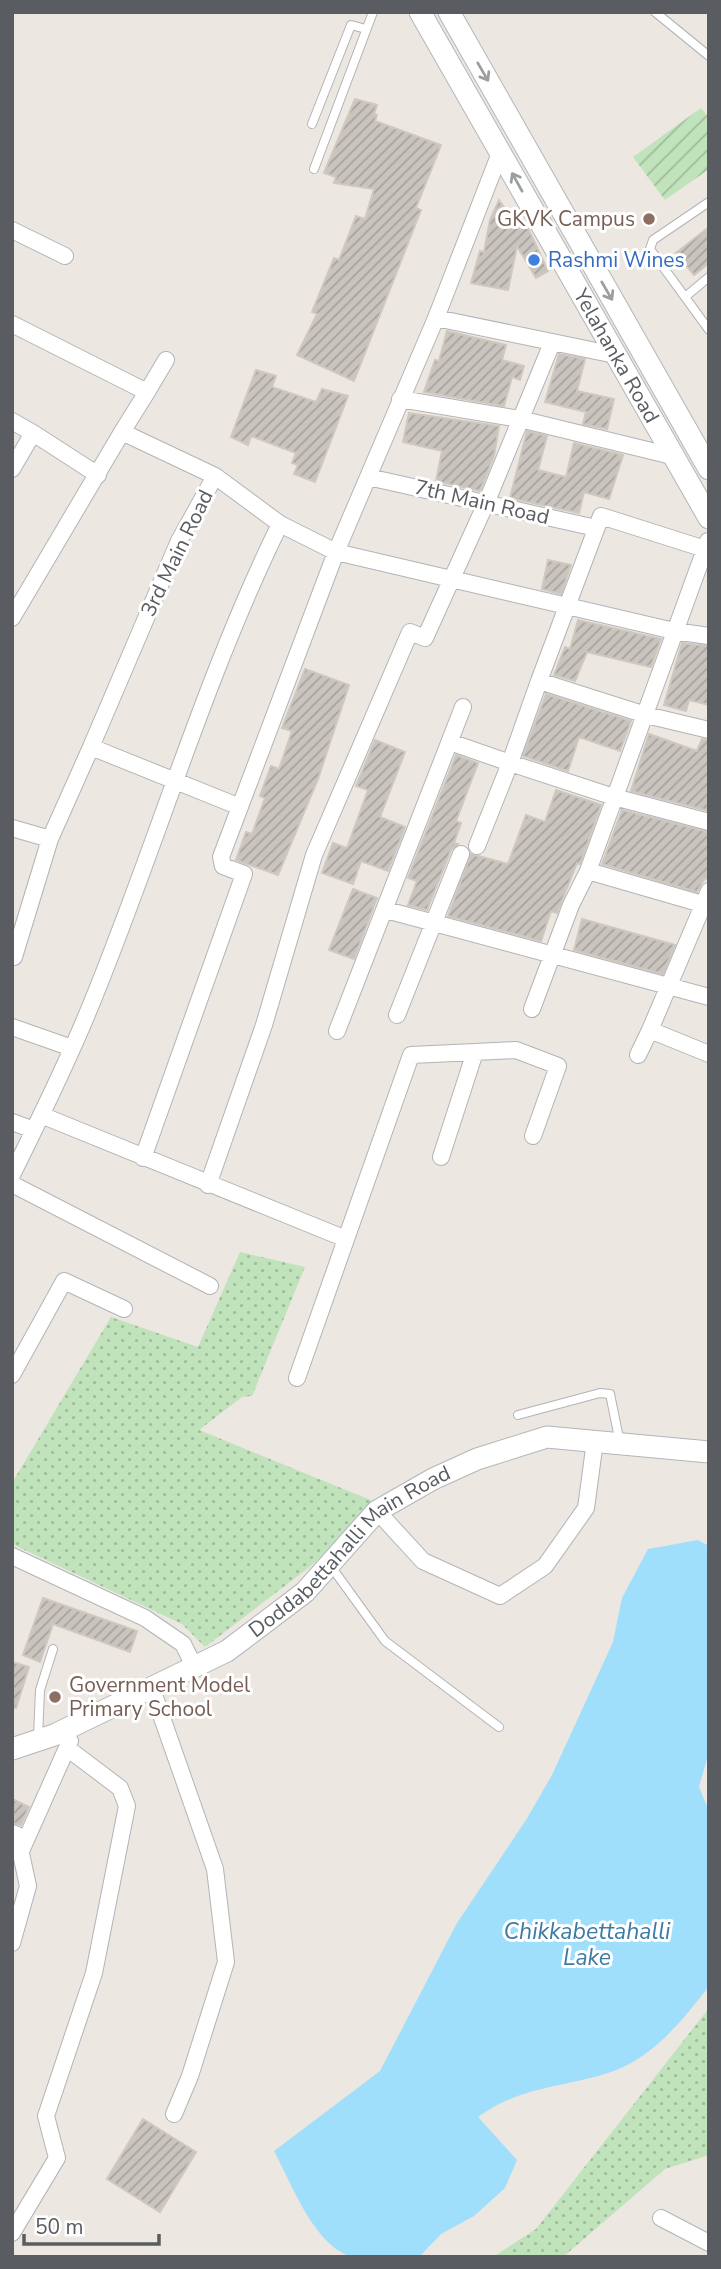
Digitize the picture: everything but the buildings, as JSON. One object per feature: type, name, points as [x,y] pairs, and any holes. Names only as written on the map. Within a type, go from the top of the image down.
[{"type":"main road","name":"Yelahanka Road","points":[[420,12],[709,518]]},
{"type":"main road","name":"Yelahanka Road","points":[[449,12],[709,469]]},
{"type":"main road","name":"Doddabettahalli Main Road","points":[[12,1749],[76,1725],[227,1651],[305,1592],[377,1511],[433,1479],[477,1459],[547,1437],[709,1452]]},
{"type":"street","points":[[143,1158],[244,874],[223,866],[220,861],[336,552],[436,318],[500,153]]},
{"type":"street","points":[[12,230],[65,256]]},
{"type":"street","points":[[436,318],[615,355]]},
{"type":"street","points":[[12,324],[147,392]]},
{"type":"street","points":[[208,1185],[264,1025],[314,855],[410,632],[425,638],[453,579],[552,343]]},
{"type":"street","points":[[13,620],[166,360]]},
{"type":"street","points":[[400,399],[520,419],[672,456]]},
{"type":"street","points":[[12,421],[98,475]]},
{"type":"street","name":"3rd Main Road","points":[[14,957],[50,839],[179,541],[215,476],[122,432]]},
{"type":"street","points":[[12,468],[33,433]]},
{"type":"street","points":[[215,476],[280,524],[336,552],[674,631],[709,636]]},
{"type":"street","name":"7th Main Road","points":[[368,477],[487,501],[596,528]]},
{"type":"street","points":[[477,846],[601,516],[708,542],[588,871],[551,956],[532,1009]]},
{"type":"street","points":[[12,1175],[72,1048],[252,581],[280,524]]},
{"type":"street","points":[[539,681],[646,715],[709,730]]},
{"type":"street","points":[[337,1031],[463,708]]},
{"type":"street","points":[[450,742],[614,797],[709,822]]},
{"type":"street","points":[[91,747],[240,807]]},
{"type":"street","points":[[12,828],[50,839]]},
{"type":"street","points":[[397,1015],[461,854]]},
{"type":"street","points":[[588,871],[707,900],[638,1055]]},
{"type":"street","points":[[386,910],[709,996]]},
{"type":"street","points":[[12,1027],[72,1048]]},
{"type":"street","points":[[650,1030],[709,1054]]},
{"type":"street","points":[[297,1378],[411,1055],[516,1050],[558,1066],[533,1136]]},
{"type":"street","points":[[441,1157],[475,1052]]},
{"type":"street","points":[[12,1122],[38,1123],[143,1158],[346,1239]]},
{"type":"street","points":[[12,1184],[210,1286]]},
{"type":"street","points":[[12,1375],[64,1281],[124,1309]]},
{"type":"street","points":[[377,1511],[423,1561],[500,1596],[544,1566],[586,1508],[595,1441]]},
{"type":"street","points":[[12,1556],[145,1618],[183,1644],[195,1668]]},
{"type":"street","points":[[152,1689],[215,1869],[226,1962],[190,2076],[174,2114]]},
{"type":"street","points":[[21,1851],[76,1725]]},
{"type":"street","points":[[12,2233],[57,2158],[46,2116],[94,1973],[127,1806],[120,1788],[67,1748]]},
{"type":"street","points":[[12,1833],[17,1835],[28,1886],[12,1943]]},
{"type":"street","points":[[661,2218],[709,2243]]},
{"type":"lane","points":[[314,169],[373,12]]},
{"type":"lane","points":[[655,12],[709,56]]},
{"type":"lane","points":[[312,124],[351,25],[366,29]]},
{"type":"lane","points":[[709,202],[653,240],[650,249],[709,330]]},
{"type":"lane","points":[[685,297],[709,277]]},
{"type":"lane","points":[[518,1415],[600,1393],[610,1394],[620,1443]]},
{"type":"lane","points":[[330,1565],[385,1641],[499,1727]]},
{"type":"lane","points":[[38,1740],[40,1690],[53,1649]]},
{"type":"green space","points":[[701,108],[709,118],[709,169],[665,200],[633,157]]},
{"type":"green space","points":[[240,1252],[305,1267],[252,1396],[242,1397],[199,1430],[373,1501],[316,1562],[205,1647],[182,1624],[12,1544],[12,1483],[111,1317],[198,1347]]},
{"type":"green space","points":[[709,2008],[709,2155],[665,2169],[563,2257],[493,2257],[536,2229]]},
{"type":"water","name":"Chikkabettahalli Lake","points":[[698,1540],[709,1546],[709,1752],[699,1787],[709,1811],[709,1986],[667,2036],[628,2065],[596,2077],[527,2093],[478,2117],[517,2160],[505,2188],[474,2216],[441,2234],[421,2255],[363,2258],[341,2252],[328,2242],[306,2213],[274,2151],[380,2071],[457,1923],[526,1820],[552,1775],[613,1642],[622,1598],[648,1549]]},
{"type":"place","name":"GKVK Campus","points":[[649,219]]},
{"type":"place","name":"Rashmi Wines","points":[[534,260]]},
{"type":"place","name":"Government Model Primary School","points":[[55,1697]]}]
